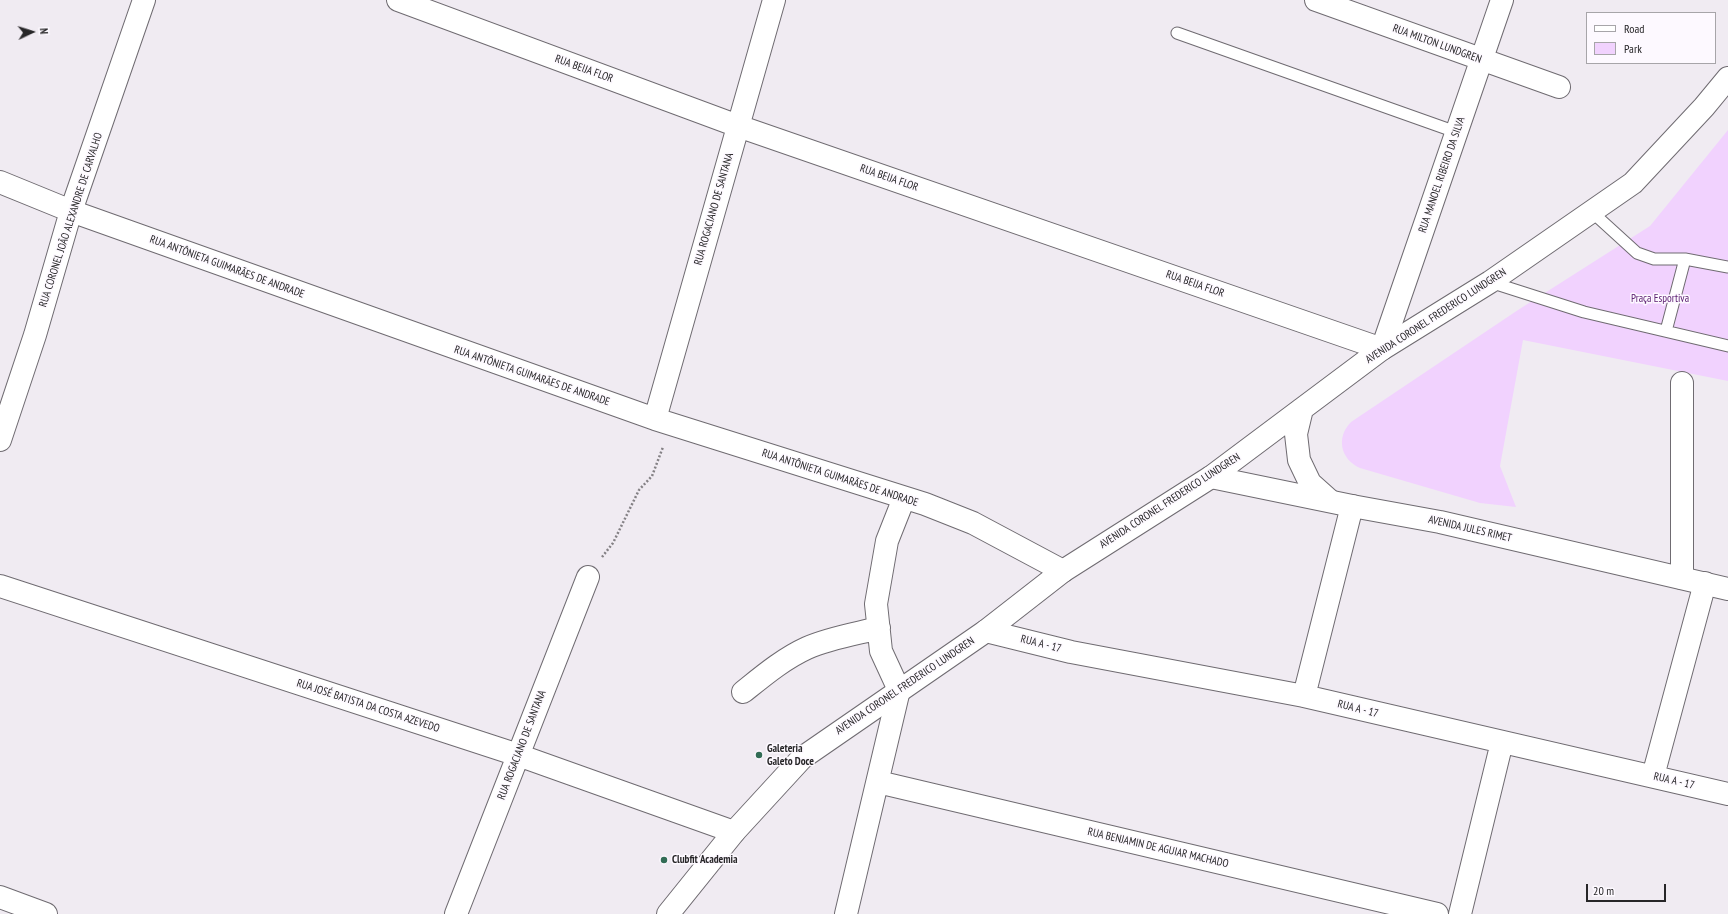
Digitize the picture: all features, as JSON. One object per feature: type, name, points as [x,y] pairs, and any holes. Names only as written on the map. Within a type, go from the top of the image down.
[{"type":"street","name":"RUA CORONEL JOÃO ALEXANDRE DE CARVALHO","points":[[0,440],[35,335],[71,211],[144,0]]},
{"type":"street","name":"RUA BEIJA FLOR","points":[[398,0],[738,126],[1382,350]]},
{"type":"street","name":"RUA ROGACIANO DE SANTANA","points":[[664,422],[738,126],[774,0]]},
{"type":"street","name":"RUA MILTON LUNDGREN","points":[[1316,0],[1559,87]]},
{"type":"street","name":"RUA MANOEL RIBEIRO DA SILVA","points":[[1382,350],[1502,0]]},
{"type":"street","name":"AVENIDA CORONEL FREDERICO LUNDGREN","points":[[668,914],[734,832],[802,758],[986,631],[1063,571],[1211,477],[1382,350],[1490,282],[1633,183],[1704,107],[1728,78]]},
{"type":"street","name":"RUA ANTÔNIETA GUIMARÃES DE ANDRADE","points":[[0,182],[71,211],[415,335],[664,422],[904,498],[973,523],[1063,571]]},
{"type":"street","points":[[1682,383],[1682,578]]},
{"type":"street","points":[[1302,409],[1296,434],[1299,460],[1310,483],[1329,500]]},
{"type":"street","name":"AVENIDA JULES RIMET","points":[[1211,477],[1329,500],[1352,506],[1440,522],[1728,589]]},
{"type":"street","points":[[846,914],[899,690],[881,651],[876,604],[887,541],[904,498]]},
{"type":"street","points":[[1304,696],[1352,506]]},
{"type":"street","name":"RUA ROGACIANO DE SANTANA","points":[[456,914],[588,577]]},
{"type":"street","points":[[1652,776],[1705,583]]},
{"type":"street","name":"RUA JOSÉ BATISTA DA COSTA AZEVEDO","points":[[0,586],[518,755],[734,832]]},
{"type":"street","points":[[743,692],[782,662],[807,648],[831,639],[879,628]]},
{"type":"street","name":"RUA A - 17","points":[[986,631],[1072,652],[1304,696],[1728,794]]},
{"type":"street","points":[[1460,914],[1502,742]]},
{"type":"street","name":"RUA BENJAMIN DE AGUIAR MACHADO","points":[[878,782],[1437,914]]},
{"type":"street","points":[[0,898],[46,914]]},
{"type":"lane","points":[[1177,33],[1456,132]]},
{"type":"lane","points":[[1592,212],[1637,253],[1654,260],[1685,259],[1728,267]]},
{"type":"lane","points":[[1666,331],[1685,259]]},
{"type":"lane","points":[[1490,282],[1584,312],[1728,346]]},
{"type":"path","points":[[588,577],[613,543],[639,490],[652,476],[664,422]]},
{"type":"green space","name":"Praça Esportiva","points":[[1728,130],[1728,381],[1523,340],[1500,466],[1516,507],[1480,503],[1360,468],[1348,459],[1342,447],[1342,441],[1343,434],[1351,422],[1518,310],[1650,226]]},
{"type":"place","name":"Galeteria Galeto Doce","points":[[759,755]]},
{"type":"place","name":"Clubfit Academia","points":[[664,860]]}]
